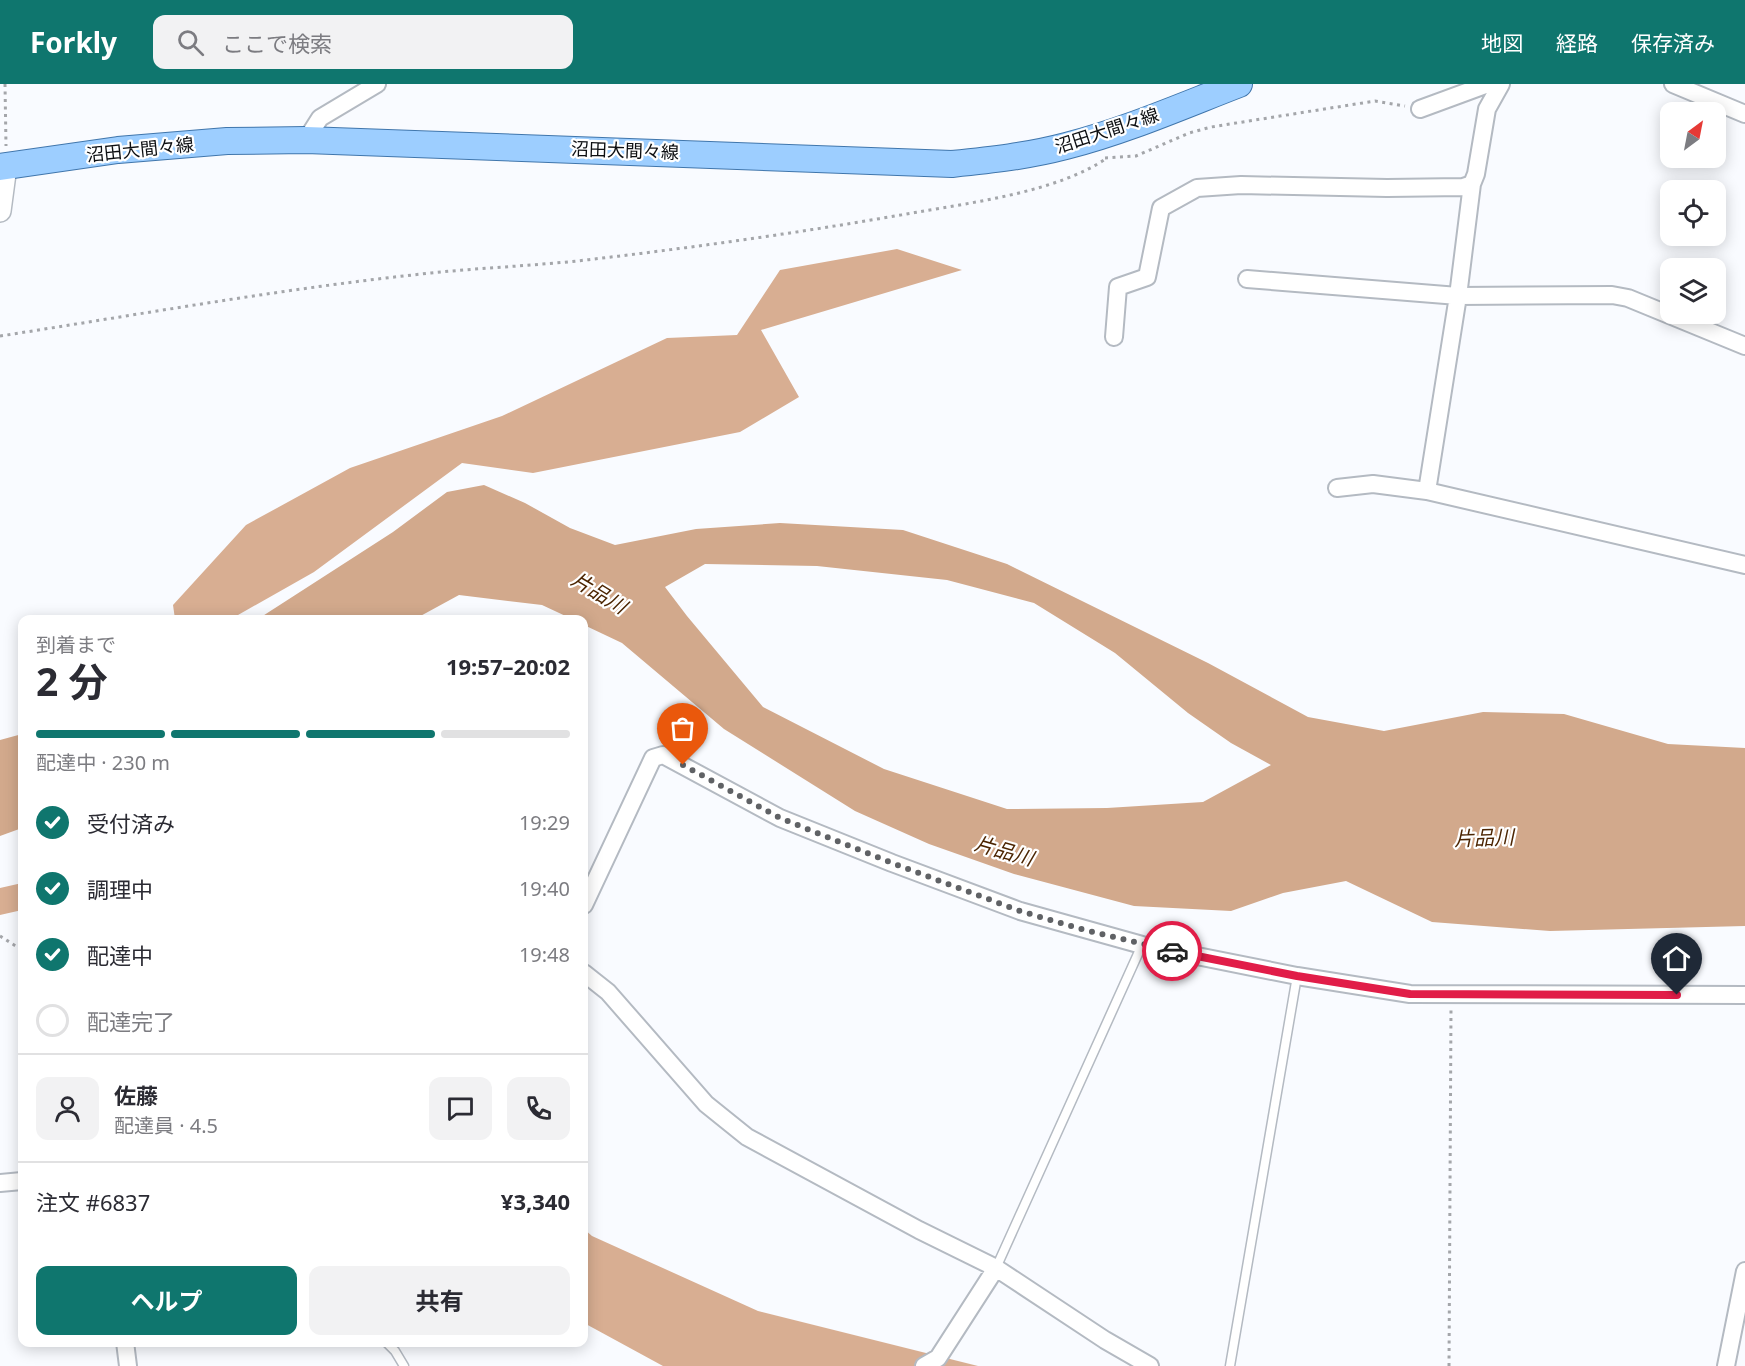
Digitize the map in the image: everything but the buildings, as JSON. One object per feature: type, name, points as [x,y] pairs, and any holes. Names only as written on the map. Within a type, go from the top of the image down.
[{"type":"main road","name":"沼田大間々線","points":[[3,166],[118,150],[227,141],[306,140],[952,164],[1016,157],[1068,146],[1128,127],[1239,84]]},
{"type":"street","points":[[306,140],[320,118],[377,84]]},
{"type":"street","points":[[1420,109],[1488,84]]},
{"type":"street","points":[[1427,491],[1458,296],[1472,184],[1476,174],[1487,109],[1501,84]]},
{"type":"street","points":[[1673,84],[1745,114]]},
{"type":"street","points":[[0,211],[3,166]]},
{"type":"street","points":[[1114,337],[1118,287],[1147,277],[1161,208],[1197,188],[1241,185],[1463,187],[1472,184]]},
{"type":"street","points":[[1247,279],[1458,296],[1611,295],[1628,298],[1745,346]]},
{"type":"street","points":[[1337,488],[1373,484],[1427,491],[1745,565]]},
{"type":"street","points":[[588,896],[653,758],[663,754],[780,818],[892,863],[1020,911],[1142,945],[1297,976],[1410,994],[1745,995]]},
{"type":"street","points":[[588,976],[608,992],[706,1104],[747,1137],[919,1230],[996,1268],[1105,1340],[1150,1366]]},
{"type":"street","points":[[0,1183],[18,1181]]},
{"type":"street","points":[[924,1366],[938,1358],[996,1268]]},
{"type":"street","points":[[1726,1366],[1745,1271]]},
{"type":"street","points":[[125,1347],[128,1366]]},
{"type":"lane","points":[[996,1268],[1142,945]]},
{"type":"lane","points":[[1230,1366],[1297,976]]},
{"type":"lane","points":[[390,1347],[404,1366]]},
{"type":"path","points":[[3,166],[5,84]]},
{"type":"path","points":[[1098,159],[1136,156],[1211,127],[1352,104],[1383,102],[1420,109]]},
{"type":"path","points":[[0,336],[314,288],[430,273],[576,261],[802,233],[962,204],[1051,184],[1093,167],[1107,158]]},
{"type":"path","points":[[0,936],[18,947]]},
{"type":"path","points":[[1449,1366],[1451,994]]},
{"type":"shaded area","points":[[897,249],[962,270],[761,330],[799,397],[740,432],[533,473],[462,463],[314,572],[238,615],[174,615],[173,605],[246,525],[350,468],[502,416],[667,338],[737,335],[780,270]]},
{"type":"shaded area","points":[[18,884],[18,911],[0,915],[0,888]]},
{"type":"shaded area","points":[[588,1232],[758,1311],[978,1366],[663,1366],[588,1325]]},
{"type":"water","name":"片品川","points":[[484,485],[525,503],[570,528],[615,545],[696,529],[780,523],[903,530],[1007,564],[1208,663],[1308,717],[1384,731],[1483,712],[1564,714],[1668,744],[1745,748],[1745,926],[1550,931],[1432,922],[1346,881],[1283,893],[1231,911],[1134,906],[1014,874],[929,844],[855,811],[724,729],[622,643],[588,627],[588,615],[563,615],[542,605],[459,595],[422,615],[264,615],[393,532],[447,492]],"holes":[[[705,564],[817,566],[947,580],[1034,603],[1115,653],[1188,713],[1231,743],[1271,765],[1203,802],[1107,808],[1007,809],[884,769],[763,707],[665,587]]]},
{"type":"water","points":[[18,735],[18,829],[0,836],[0,740]]},
{"type":"way so far","points":[[683,765],[780,818],[892,863],[1020,911],[1081,929],[1172,951]]},
{"type":"route","points":[[1172,951],[1297,976],[1410,994],[1677,995]]}]
